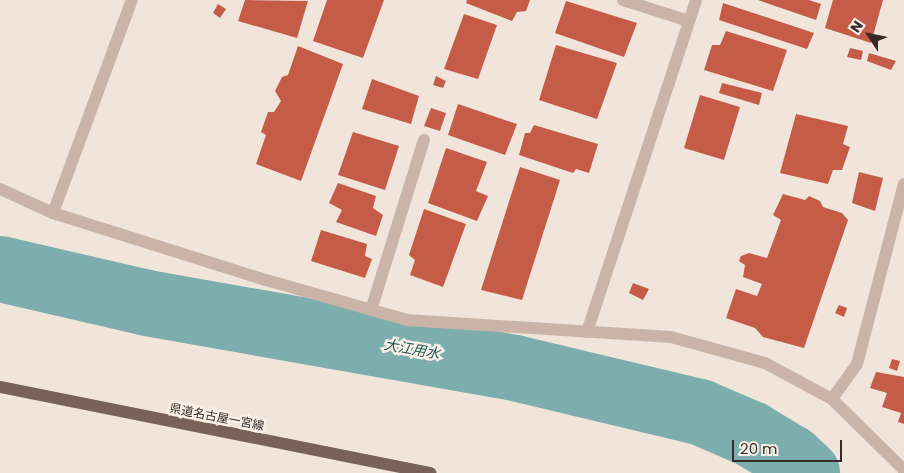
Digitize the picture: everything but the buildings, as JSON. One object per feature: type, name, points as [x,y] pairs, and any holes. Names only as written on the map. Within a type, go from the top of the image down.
[{"type":"main road","name":"県道名古屋一宮線","points":[[0,387],[430,473]]},
{"type":"street","points":[[53,213],[132,0]]},
{"type":"street","points":[[623,0],[689,21]]},
{"type":"street","points":[[587,332],[696,0]]},
{"type":"street","points":[[371,310],[424,140]]},
{"type":"street","points":[[832,399],[857,364],[904,184]]},
{"type":"street","points":[[0,189],[53,213],[407,320],[671,338],[765,363],[832,399],[903,468]]},
{"type":"waterway","name":"大江用水","points":[[0,269],[147,303],[515,368],[700,412],[751,434],[791,458],[807,473]]}]
